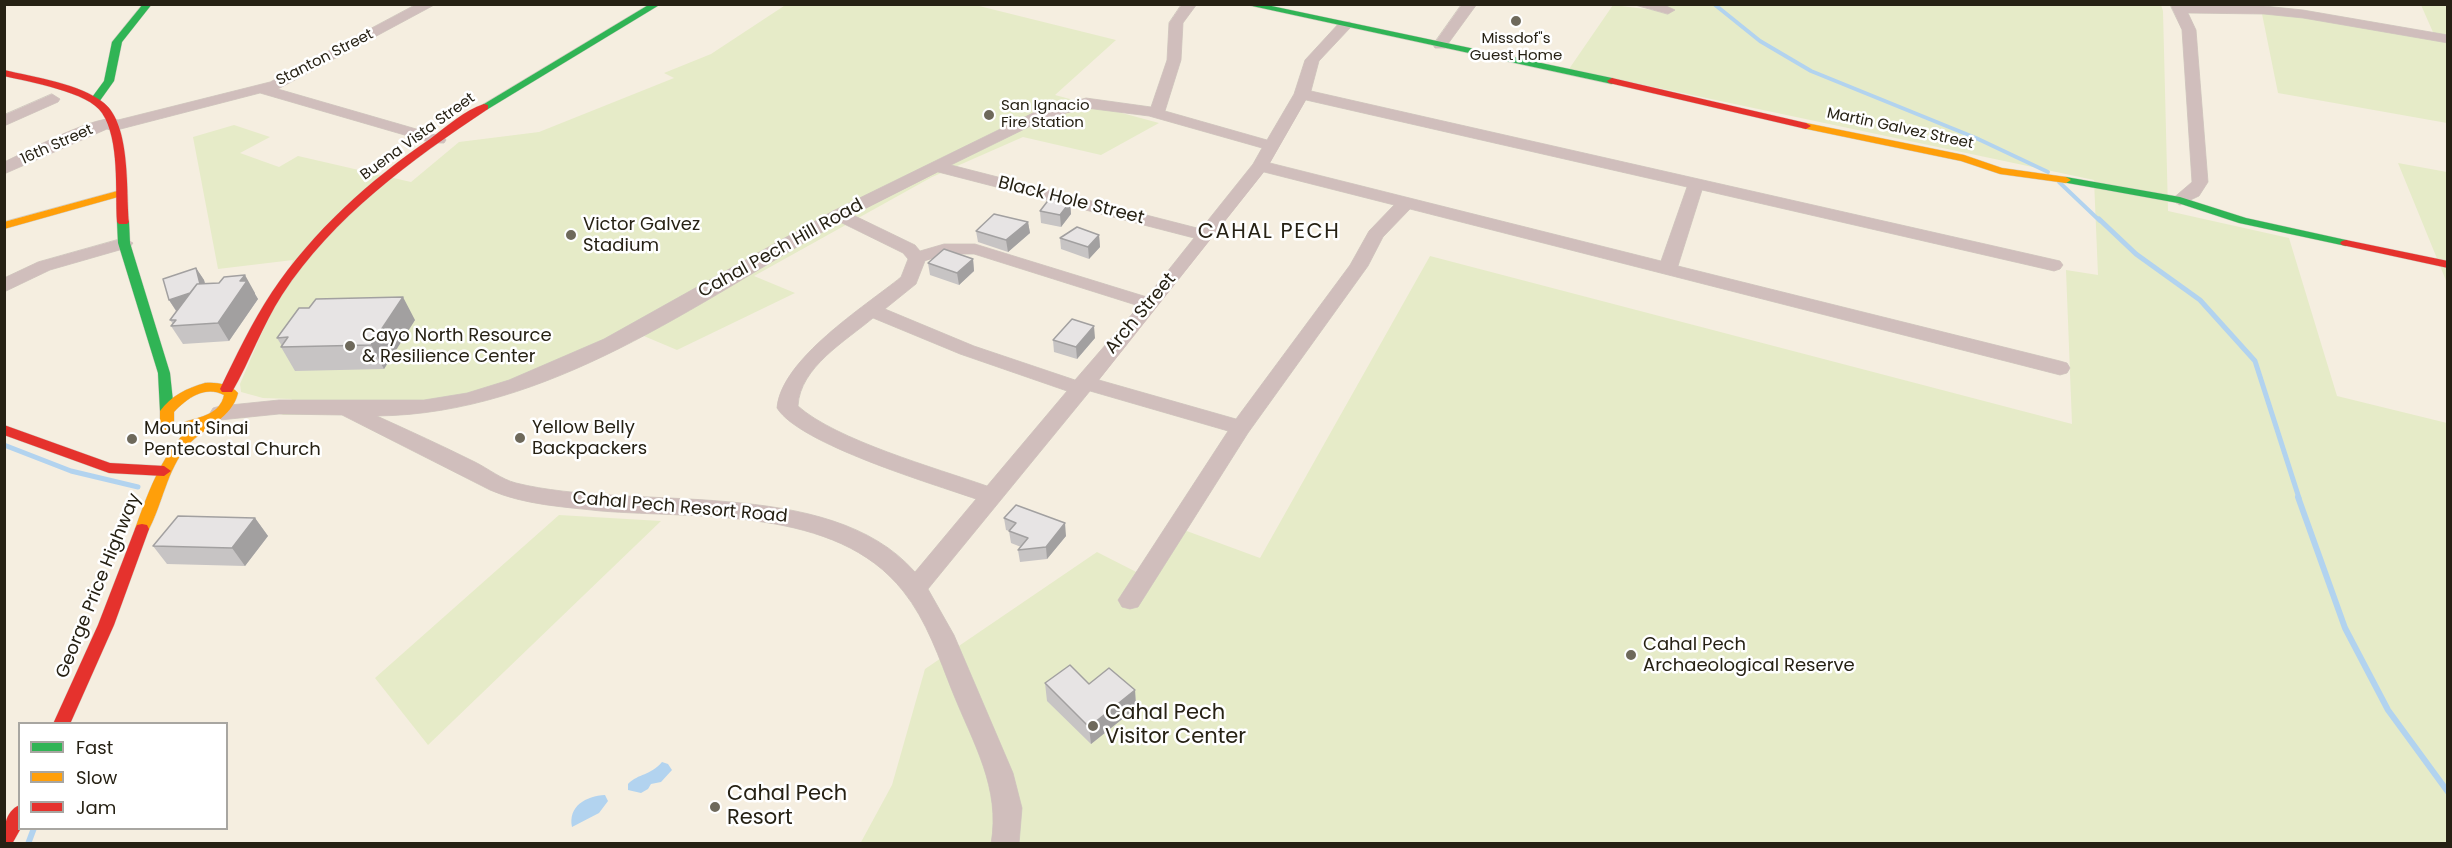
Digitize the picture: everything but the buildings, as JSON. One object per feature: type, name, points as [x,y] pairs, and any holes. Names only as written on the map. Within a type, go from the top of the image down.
[{"type":"main road","points":[[95,100],[109,81],[117,42],[148,4]]},
{"type":"main road","name":"Buena Vista Street","points":[[214,416],[228,406],[229,391],[245,348],[283,285],[320,240],[368,192],[438,140],[517,88],[657,4]]},
{"type":"main road","name":"Martin Galvez Street","points":[[1247,4],[1601,78],[1774,120],[1964,158],[2000,171],[2100,184],[2180,200],[2243,222],[2448,265]]},
{"type":"main road","points":[[4,73],[95,100],[105,106],[111,123]]},
{"type":"main road","points":[[4,84],[52,99],[111,123]]},
{"type":"main road","name":"George Price Highway","points":[[111,123],[117,143],[124,243],[164,373],[166,466]]},
{"type":"main road","points":[[4,226],[121,193]]},
{"type":"main road","name":"Buena Vista Street","points":[[166,414],[179,399],[202,388],[245,348]]},
{"type":"main road","points":[[164,373],[181,384],[229,391]]},
{"type":"main road","points":[[166,414],[170,423],[180,425],[214,416]]},
{"type":"main road","name":"George Price Highway","points":[[61,722],[106,625],[166,466],[190,432],[214,416]]},
{"type":"main road","points":[[4,430],[109,468],[166,466]]},
{"type":"main road","points":[[4,841],[18,816]]},
{"type":"street","name":"Stanton Street","points":[[111,123],[262,89],[284,81],[429,4]]},
{"type":"street","points":[[1156,115],[1174,60],[1176,23],[1190,4]]},
{"type":"street","points":[[1440,45],[1470,4]]},
{"type":"street","points":[[1639,4],[1668,10]]},
{"type":"street","points":[[2180,200],[2193,192],[2200,182],[2189,30],[2178,7],[2264,10],[2303,14],[2448,39]]},
{"type":"street","name":"Arch Street","points":[[915,588],[1151,304],[1260,166],[1302,94],[1312,60],[1345,25]]},
{"type":"street","points":[[262,89],[438,140]]},
{"type":"street","points":[[1302,94],[2054,265]]},
{"type":"street","points":[[4,121],[52,99]]},
{"type":"street","name":"Cahal Pech Hill Road","points":[[214,416],[286,407],[390,408],[466,400],[525,382],[624,335],[839,215],[1041,115],[1064,107],[1085,103],[1105,104],[1272,146]]},
{"type":"street","name":"16th Street","points":[[4,169],[68,138],[111,123]]},
{"type":"street","name":"Black Hole Street","points":[[936,166],[1205,235]]},
{"type":"street","points":[[1260,166],[2060,368]]},
{"type":"street","points":[[1668,268],[1696,183]]},
{"type":"street","points":[[1130,600],[1241,428],[1359,266],[1374,234],[1406,202]]},
{"type":"street","points":[[839,215],[909,249],[917,258]]},
{"type":"street","points":[[4,286],[51,263],[124,243]]},
{"type":"street","points":[[917,258],[944,249],[975,249],[1151,304]]},
{"type":"street","points":[[917,258],[909,280],[810,360],[788,395],[788,408],[797,418],[822,431],[895,462],[990,496]]},
{"type":"street","points":[[870,310],[967,350],[1082,385],[1241,428]]},
{"type":"street","name":"Cahal Pech Hill Road","points":[[229,391],[286,407]]},
{"type":"street","name":"Cahal Pech Resort Road","points":[[346,409],[514,491],[615,503],[763,514],[804,520],[841,533],[871,548],[901,572],[915,588],[933,621],[999,768],[1009,806],[1005,843]]},
{"type":"green space","points":[[787,4],[975,5],[1116,40],[1055,95],[1159,123],[1101,155],[1023,137],[932,177],[754,276],[795,293],[677,350],[632,331],[498,395],[344,415],[282,415],[292,399],[263,398],[241,392],[240,384],[293,260],[218,269],[193,137],[234,125],[270,137],[240,153],[279,167],[298,156],[411,182],[459,142],[539,132],[674,78],[664,73],[711,54]]},
{"type":"green space","points":[[1656,4],[2161,5],[2168,211],[2289,238],[2337,396],[2447,423],[2447,843],[860,844],[892,785],[925,669],[1097,552],[1150,579],[1184,530],[1260,558],[1430,256],[2072,424],[2066,270],[2098,275],[2094,180],[1569,69],[1613,5],[1653,10]]},
{"type":"green space","points":[[2421,5],[2447,5],[2447,123],[2278,93],[2261,9],[2436,39]]},
{"type":"green space","points":[[2398,163],[2447,172],[2447,283]]},
{"type":"green space","points":[[559,515],[661,521],[428,745],[375,678]]},
{"type":"water","points":[[662,762],[668,764],[672,770],[661,782],[651,784],[641,793],[628,790],[628,784],[632,780],[653,770]]},
{"type":"water","points":[[605,795],[608,801],[599,813],[572,827],[573,813],[580,804],[591,797]]},
{"type":"waterway","points":[[1714,4],[1760,41],[1811,71],[1976,138],[2048,172]]},
{"type":"waterway","points":[[2059,182],[2100,221]]},
{"type":"waterway","points":[[2099,219],[2136,254],[2200,300],[2255,361],[2299,498]]},
{"type":"waterway","points":[[4,445],[71,471],[138,487]]},
{"type":"waterway","points":[[2298,497],[2345,628],[2388,710],[2448,792]]},
{"type":"waterway","points":[[28,844],[33,830]]},
{"type":"traffic: fast","points":[[95,100],[109,81],[117,42],[148,4]]},
{"type":"traffic: fast","points":[[484,107],[657,4]]},
{"type":"traffic: fast","points":[[1247,4],[1612,81]]},
{"type":"traffic: fast","points":[[2066,180],[2180,200],[2243,221],[2346,243]]},
{"type":"traffic: fast","points":[[123,222],[124,243],[164,373],[167,411]]},
{"type":"traffic: slow","points":[[1806,126],[1964,158],[2000,171],[2066,180]]},
{"type":"traffic: slow","points":[[4,226],[121,193]]},
{"type":"traffic: slow","points":[[167,428],[167,411],[188,393],[205,387],[214,387],[231,393],[222,412],[203,422],[189,425]]},
{"type":"traffic: slow","points":[[142,529],[160,482],[174,455],[194,431],[208,420]]},
{"type":"traffic: jam","points":[[4,73],[76,93],[101,105],[107,112],[119,151],[123,222]]},
{"type":"traffic: jam","points":[[1612,81],[1806,126]]},
{"type":"traffic: jam","points":[[227,389],[278,292],[321,238],[372,189],[399,167],[484,107]]},
{"type":"traffic: jam","points":[[2346,243],[2448,265]]},
{"type":"traffic: jam","points":[[4,430],[109,468],[164,471]]},
{"type":"traffic: jam","points":[[62,722],[106,625],[142,529]]},
{"type":"traffic: jam","points":[[4,841],[18,816]]},
{"type":"place","name":"Missdof\"s Guest Home","points":[[1516,21]]},
{"type":"place","name":"San Ignacio Fire Station","points":[[989,115]]},
{"type":"place","name":"Victor Galvez Stadium","points":[[571,235]]},
{"type":"place","name":"Cayo North Resource & Resilience Center","points":[[350,346]]},
{"type":"place","name":"Yellow Belly Backpackers","points":[[520,438]]},
{"type":"place","name":"Mount Sinai Pentecostal Church","points":[[132,439]]},
{"type":"place","name":"Cahal Pech Archaeological Reserve","points":[[1631,655]]},
{"type":"place","name":"Cahal Pech Visitor Center","points":[[1093,726]]},
{"type":"place","name":"Cahal Pech Resort","points":[[715,807]]},
{"type":"district","name":"CAHAL PECH","points":[[1269,233]]}]
